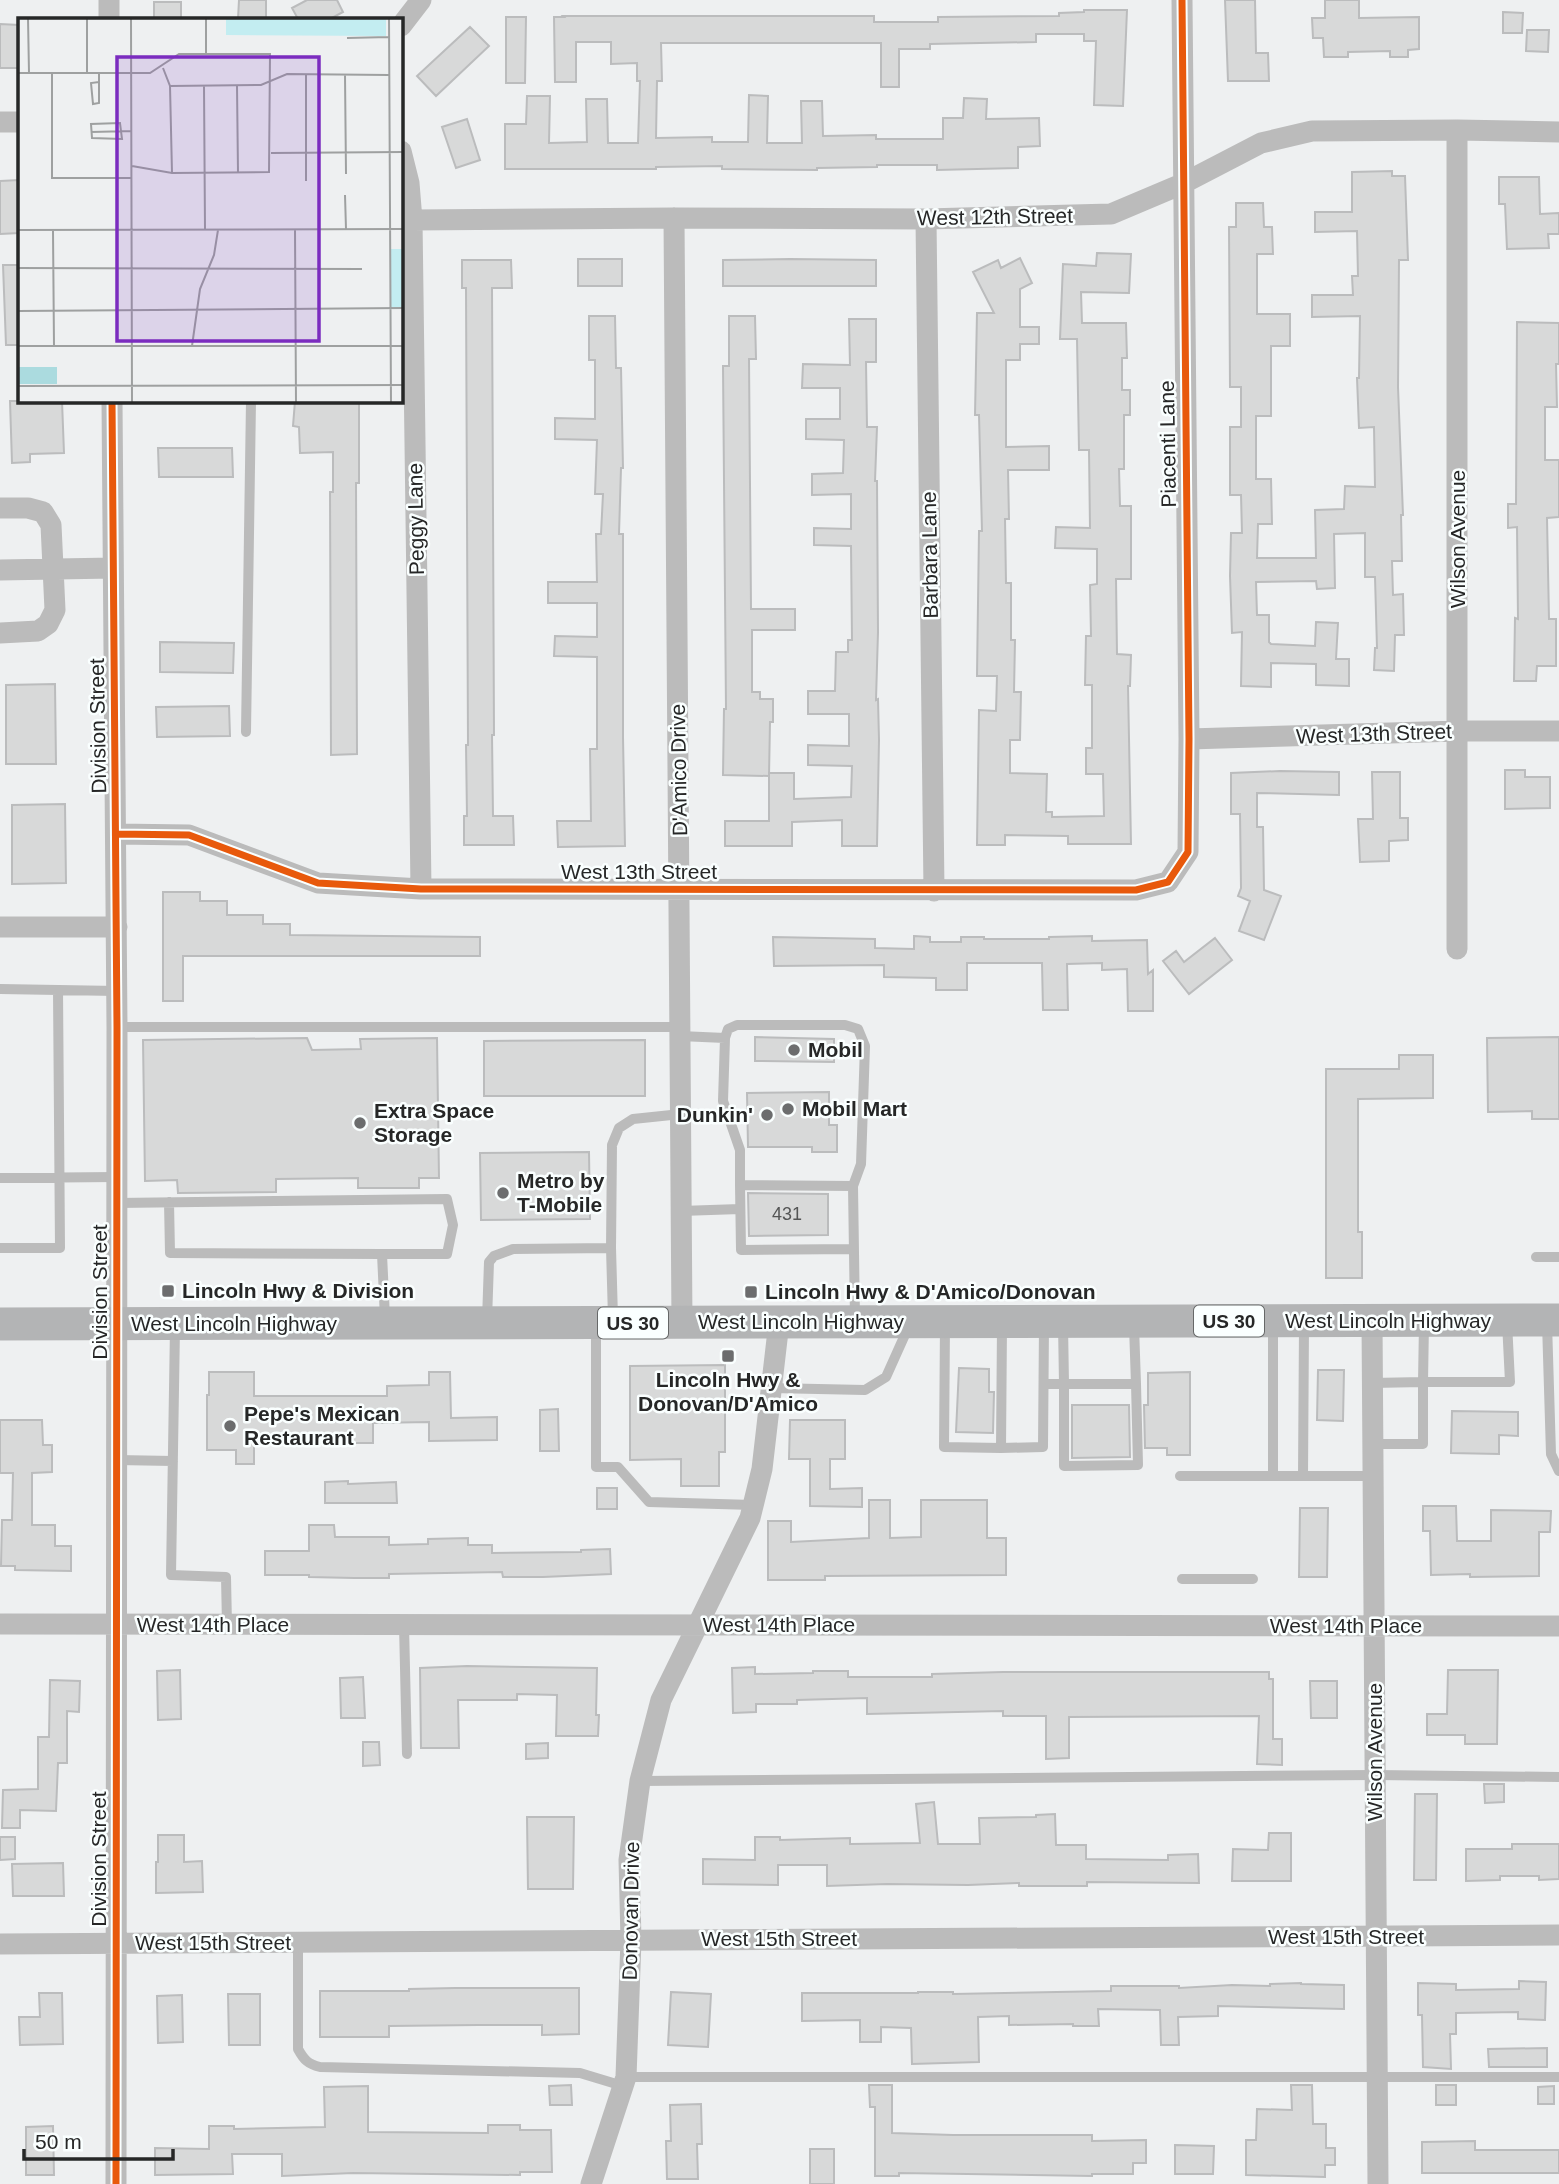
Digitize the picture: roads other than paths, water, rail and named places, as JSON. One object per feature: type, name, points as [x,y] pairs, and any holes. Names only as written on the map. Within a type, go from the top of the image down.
[{"type":"main road","name":"West Lincoln Highway","points":[[0,1324],[1553,1320]]},
{"type":"street","points":[[109,0],[109,18]]},
{"type":"street","points":[[402,25],[421,0]]},
{"type":"street","name":"Piacenti Lane","points":[[1168,882],[1188,852],[1182,0]]},
{"type":"street","points":[[0,122],[18,122]]},
{"type":"street","name":"Wilson Avenue","points":[[1457,130],[1457,949]]},
{"type":"street","name":"West 12th Street","points":[[412,220],[926,219],[1111,214],[1182,184],[1261,143],[1312,131],[1559,132]]},
{"type":"street","name":"Peggy Lane","points":[[402,155],[409,183],[412,220],[421,889]]},
{"type":"street","name":"D'Amico Drive","points":[[674,218],[682,1323]]},
{"type":"street","name":"Barbara Lane","points":[[926,219],[934,891]]},
{"type":"street","name":"Division Street","points":[[112,402],[117,834],[116,2184]]},
{"type":"street","points":[[0,508],[28,508],[43,512],[51,525],[55,610],[48,624],[38,631],[0,633]]},
{"type":"street","points":[[0,570],[113,568]]},
{"type":"street","name":"West 13th Street","points":[[1189,739],[1458,731],[1559,731]]},
{"type":"street","name":"West 13th Street","points":[[117,834],[189,835],[318,883],[421,889],[1136,890],[1168,882]]},
{"type":"street","points":[[0,927],[117,927]]},
{"type":"street","name":"Wilson Avenue","points":[[1372,1321],[1378,2184]]},
{"type":"street","name":"Donovan Drive","points":[[591,2184],[624,2081],[631,1940],[629,1860],[640,1781],[661,1700],[750,1518],[762,1469],[779,1322]]},
{"type":"street","name":"West 14th Place","points":[[0,1624],[1559,1626]]},
{"type":"street","name":"West 15th Street","points":[[0,1944],[1559,1935]]},
{"type":"lane","points":[[246,732],[251,402]]},
{"type":"lane","points":[[0,989],[117,991]]},
{"type":"lane","points":[[0,1248],[60,1248],[58,990]]},
{"type":"lane","points":[[854,1249],[741,1250],[740,1150],[723,1101],[725,1038],[728,1029],[737,1024],[845,1024],[858,1029],[864,1046],[861,1164],[853,1186],[854,1249],[855,1322]]},
{"type":"lane","points":[[117,1027],[680,1031],[725,1038]]},
{"type":"lane","points":[[681,1114],[633,1119],[619,1128],[612,1145],[611,1248],[596,1467],[618,1468],[649,1502],[753,1505]]},
{"type":"lane","points":[[0,1178],[117,1177]]},
{"type":"lane","points":[[740,1185],[853,1186]]},
{"type":"lane","points":[[117,1203],[169,1202],[447,1199],[453,1225],[447,1254],[170,1253],[169,1202]]},
{"type":"lane","points":[[681,1211],[740,1209]]},
{"type":"lane","points":[[487,1323],[489,1262],[494,1256],[513,1249],[611,1248]]},
{"type":"lane","points":[[382,1254],[385,1323]]},
{"type":"lane","points":[[1536,1257],[1559,1257]]},
{"type":"lane","points":[[1372,1382],[1510,1382],[1507,1320]]},
{"type":"lane","points":[[1553,1320],[1551,1454],[1559,1471]]},
{"type":"lane","points":[[1054,1322],[1064,1384],[1064,1466],[1138,1465],[1134,1321]]},
{"type":"lane","points":[[1273,1476],[1289,1321]]},
{"type":"lane","points":[[1289,1321],[1303,1476]]},
{"type":"lane","points":[[1372,1444],[1423,1444],[1424,1321]]},
{"type":"lane","points":[[771,1388],[865,1390],[886,1377],[910,1322]]},
{"type":"lane","points":[[945,1322],[944,1447],[1001,1448],[1043,1447],[1044,1384],[1054,1322]]},
{"type":"lane","points":[[1001,1448],[1002,1322]]},
{"type":"lane","points":[[175,1324],[171,1575],[226,1577],[227,1625]]},
{"type":"lane","points":[[1044,1384],[1136,1384]]},
{"type":"lane","points":[[117,1460],[173,1461]]},
{"type":"lane","points":[[1180,1476],[1373,1476]]},
{"type":"lane","points":[[1182,1579],[1253,1579]]},
{"type":"lane","points":[[404,1625],[407,1754]]},
{"type":"lane","points":[[640,1781],[1375,1775],[1559,1777]]},
{"type":"lane","points":[[298,1942],[298,2049],[310,2064],[320,2067],[580,2073],[624,2081],[1559,2077]]},
{"type":"place","name":"Mobil","points":[[794,1050]]},
{"type":"place","name":"Mobil Mart","points":[[788,1109]]},
{"type":"place","name":"Dunkin'","points":[[767,1115]]},
{"type":"place","name":"Extra Space Storage","points":[[360,1123]]},
{"type":"place","name":"Metro by T-Mobile","points":[[503,1193]]},
{"type":"place","name":"Lincoln Hwy & Division","points":[[168,1291]]},
{"type":"place","name":"Lincoln Hwy & D'Amico/Donovan","points":[[751,1292]]},
{"type":"place","name":"Lincoln Hwy & Donovan/D'Amico","points":[[728,1356]]},
{"type":"place","name":"Pepe's Mexican Restaurant","points":[[230,1426]]}]
